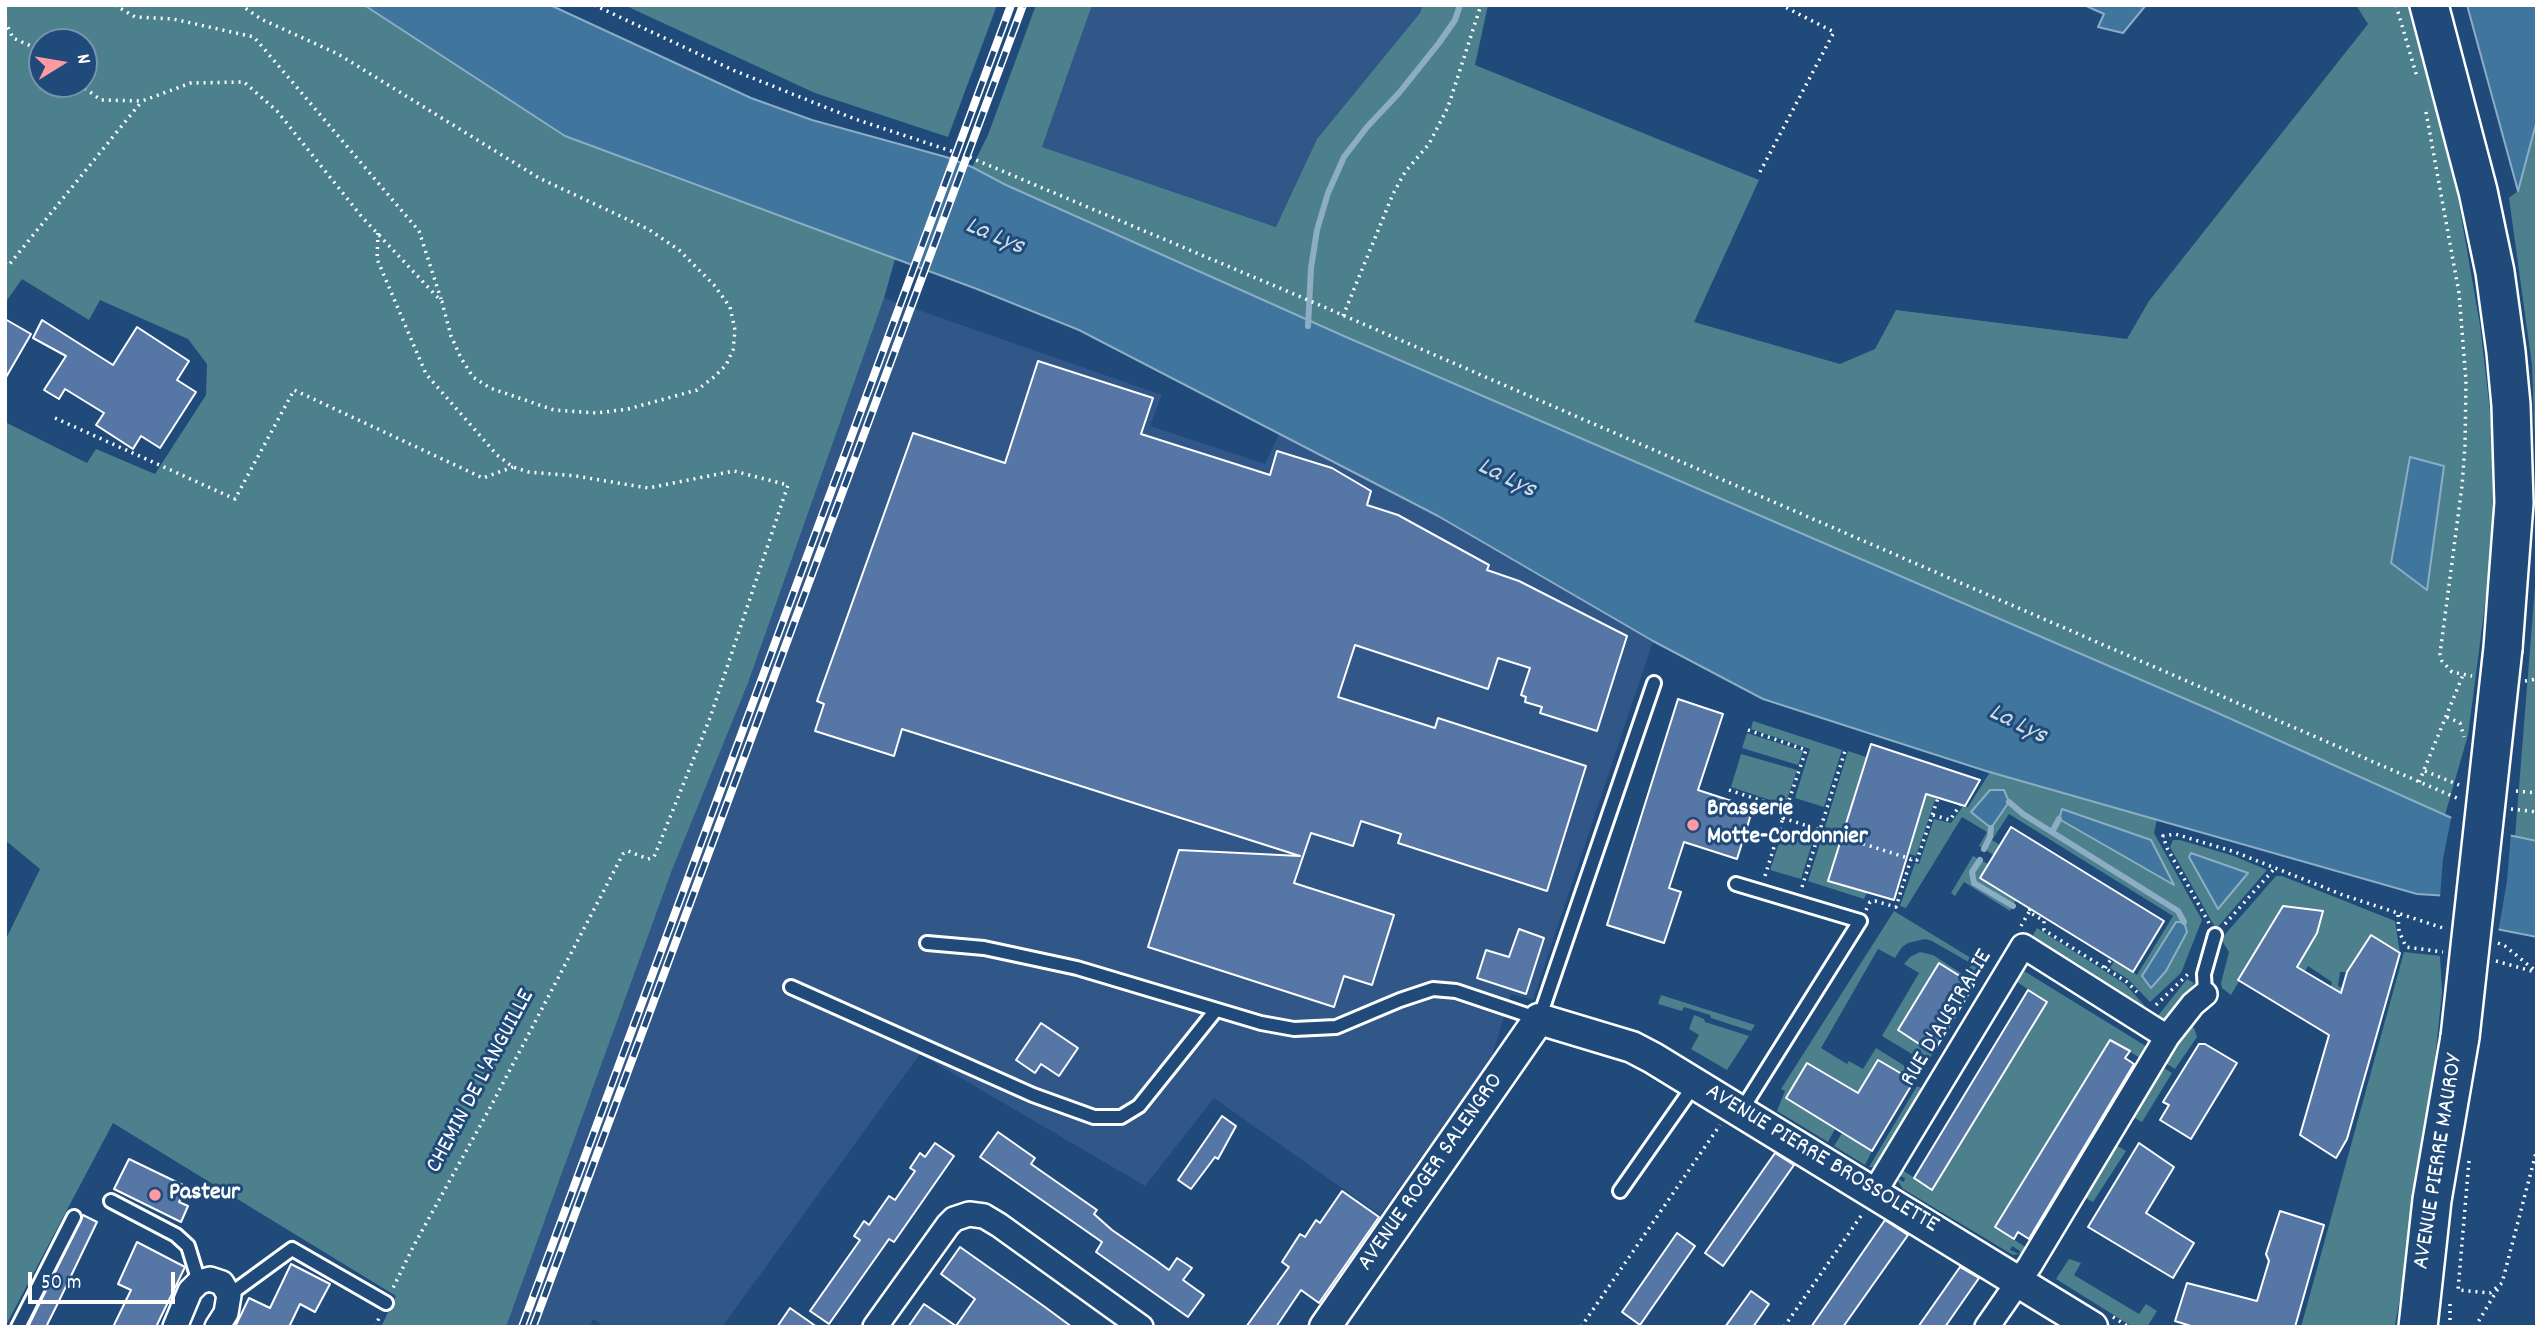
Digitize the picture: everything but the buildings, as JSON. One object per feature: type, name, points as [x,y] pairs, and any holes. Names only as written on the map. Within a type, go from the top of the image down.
[{"type":"main road","points":[[2429,5],[2480,201],[2499,299],[2511,405],[2514,503],[2503,648],[2460,1037]]},
{"type":"main road","name":"AVENUE PIERRE MAUROY","points":[[2444,1316],[2460,1037]]},
{"type":"main road","name":"AVENUE PIERRE MAUROY","points":[[2418,1327],[2434,1189],[2460,1037]]},
{"type":"street","name":"RUE D'AUSTRALIE","points":[[1874,1193],[2023,946],[2148,1012],[2167,1037]]},
{"type":"street","points":[[1987,1327],[2020,1282],[2167,1037],[2193,1004],[2204,984]]},
{"type":"street","name":"AVENUE PIERRE BROSSOLETTE","points":[[1539,1019],[1632,1047],[1653,1058],[2092,1327]]},
{"type":"street","name":"AVENUE ROGER SALENGRO","points":[[1325,1327],[1539,1019]]},
{"type":"street","points":[[875,1327],[948,1225],[954,1219],[969,1214],[984,1216],[999,1225],[1141,1327]]},
{"type":"street","points":[[175,1327],[190,1291],[199,1283],[210,1279],[225,1286],[229,1295],[226,1312],[216,1327]]},
{"type":"lane","points":[[927,943],[984,948],[1077,968],[1261,1023],[1294,1029],[1336,1027],[1433,989],[1456,991],[1539,1019],[1654,683]]},
{"type":"lane","points":[[1736,884],[1860,921],[1737,1108]]},
{"type":"lane","points":[[2204,984],[2215,935]]},
{"type":"lane","points":[[792,987],[1033,1095],[1094,1117],[1121,1118],[1139,1106],[1216,1010]]},
{"type":"lane","points":[[1620,1191],[1695,1083]]},
{"type":"lane","points":[[111,1200],[176,1235],[188,1246],[199,1283]]},
{"type":"lane","points":[[18,1327],[74,1217]]},
{"type":"lane","points":[[229,1295],[292,1249],[386,1303]]},
{"type":"path","points":[[115,5],[135,17],[173,19],[254,37],[419,231],[451,336],[473,377],[490,388],[554,410],[597,413],[628,409],[687,394],[715,377],[726,365],[733,349],[735,330],[730,307],[714,285],[679,250],[648,229],[539,178],[338,54],[261,19],[241,5]]},
{"type":"path","points":[[594,5],[745,75],[855,119],[969,157],[1301,297],[2446,795]]},
{"type":"path","points":[[1343,316],[1393,194],[1405,172],[1429,144],[1448,107],[1480,5]]},
{"type":"path","points":[[1760,172],[1834,32],[1781,5]]},
{"type":"path","points":[[2396,5],[2420,86]]},
{"type":"path","points":[[5,21],[13,38],[28,45]]},
{"type":"path","points":[[98,98],[142,100],[191,83],[244,82],[277,111],[378,233],[442,302]]},
{"type":"path","points":[[5,264],[8,266],[142,100]]},
{"type":"path","points":[[2425,108],[2455,268],[2465,356],[2467,406],[2464,465],[2439,644],[2440,654],[2447,668],[2463,676],[2475,677]]},
{"type":"path","points":[[378,233],[377,260],[426,374],[498,455],[513,467]]},
{"type":"path","points":[[55,418],[235,499],[294,390],[483,478],[513,467]]},
{"type":"path","name":"CHEMIN DE L'ANGUILLE","points":[[374,1327],[413,1247],[491,1106],[623,854],[628,851],[648,859],[654,856],[710,718],[788,485],[734,471],[648,488],[576,476],[529,472],[513,467]]},
{"type":"path","points":[[2419,782],[2463,676]]},
{"type":"path","points":[[2523,681],[2537,680]]},
{"type":"path","points":[[1748,730],[1806,750],[1763,884]]},
{"type":"path","points":[[1800,895],[1845,751]]},
{"type":"path","points":[[2425,771],[2459,785]]},
{"type":"path","points":[[1729,790],[1787,809]]},
{"type":"path","points":[[2508,790],[2537,793]]},
{"type":"path","points":[[1783,818],[1917,860],[1938,798]]},
{"type":"path","points":[[1933,816],[1950,820],[1960,805]]},
{"type":"path","points":[[2275,868],[2215,935],[2163,836],[2175,834],[2235,852],[2398,915],[2452,930]]},
{"type":"path","points":[[1875,901],[1896,907],[1912,859]]},
{"type":"path","points":[[2024,921],[2030,910],[2042,919],[2045,930],[2127,982],[2140,996]]},
{"type":"path","points":[[2398,915],[2399,931],[2406,947],[2452,953]]},
{"type":"path","points":[[2492,942],[2505,946],[2537,973]]},
{"type":"path","points":[[2105,968],[2112,958]]},
{"type":"path","points":[[2493,960],[2537,973]]},
{"type":"path","points":[[2148,1012],[2190,973],[2204,984]]},
{"type":"path","points":[[1581,1327],[1737,1108]]},
{"type":"path","points":[[2474,1327],[2502,1283],[2537,1149]]},
{"type":"path","points":[[2469,1158],[2458,1290],[2490,1293],[2502,1283]]},
{"type":"path","points":[[1784,1327],[1874,1193]]},
{"type":"path","points":[[2444,1316],[2450,1327]]},
{"type":"shaded area","points":[[1092,5],[1423,5],[1420,13],[1317,139],[1277,227],[1042,147]]},
{"type":"shaded area","points":[[884,298],[1162,395],[1150,426],[1265,464],[1279,434],[1438,516],[1653,641],[1533,1000],[1511,994],[1491,1059],[1380,1215],[1214,1098],[1145,1186],[920,1054],[722,1327],[605,1327],[593,1319],[590,1327],[506,1327],[672,870],[748,683]]},
{"type":"green space","points":[[5,5],[364,5],[426,44],[637,164],[895,259],[884,298],[748,683],[672,870],[506,1327],[381,1327],[396,1296],[113,1123],[5,1327],[5,941],[40,869],[5,840],[5,422],[87,463],[96,449],[155,474],[206,395],[207,364],[188,339],[100,300],[89,320],[22,279],[5,303]]},
{"type":"green space","points":[[624,5],[997,5],[948,137],[815,93]]},
{"type":"green space","points":[[1036,5],[1092,5],[1042,147],[1276,227],[1317,139],[1420,13],[1423,5],[1488,5],[1475,65],[1759,180],[1694,322],[1840,364],[1875,349],[1896,310],[2127,339],[2149,301],[2368,24],[2356,5],[2408,5],[2456,187],[2480,325],[2492,428],[2493,543],[2468,735],[2445,815],[2211,710],[1346,337],[1006,185],[972,167],[988,135]]},
{"type":"green space","points":[[2537,120],[2537,495],[2532,365],[2509,198],[2518,191]]},
{"type":"green space","points":[[2537,562],[2537,841],[2515,837]]},
{"type":"green space","points":[[1753,721],[1842,750],[1824,807],[1795,798],[1810,749],[1751,729]]},
{"type":"green space","points":[[1747,733],[1803,751],[1798,765],[1742,748]]},
{"type":"green space","points":[[1848,751],[1866,757],[1844,830],[1910,851],[1922,809],[1904,802],[1909,789],[1936,797],[1916,856],[1825,827]]},
{"type":"green space","points":[[1741,754],[1797,770],[1785,805],[1731,787]]},
{"type":"green space","points":[[1990,772],[2157,819],[2154,833],[2202,920],[2181,973],[2150,1002],[2128,979],[2110,968],[2115,960],[2137,975],[2173,916],[2009,814],[1992,840],[2000,845],[1994,855],[1979,846],[1987,832],[1962,817],[1906,908],[1900,906],[1915,863],[1919,864],[1934,819],[1951,823],[1963,806],[1968,807]]},
{"type":"green space","points":[[1784,828],[1814,837],[1801,879],[1770,870]]},
{"type":"green space","points":[[1823,834],[1841,839],[1828,881],[1867,892],[1864,899],[1808,881]]},
{"type":"green space","points":[[2173,840],[2234,856],[2267,870],[2216,929],[2170,847]]},
{"type":"green space","points":[[1973,856],[1988,864],[1980,878],[2016,900],[2010,911],[1964,882],[1955,896],[1951,893]]},
{"type":"green space","points":[[2276,876],[2282,876],[2395,921],[2400,953],[2371,935],[2347,972],[2340,972],[2338,986],[2342,988],[2341,993],[2331,986],[2332,982],[2308,966],[2305,971],[2297,967],[2317,933],[2323,911],[2283,906],[2231,995],[2222,988],[2221,983],[2229,952],[2221,939]]},
{"type":"green space","points":[[1894,911],[1984,966],[1974,985],[1939,963],[1898,1030],[1933,1053],[1927,1063],[1882,1036],[1919,973],[1904,964],[1920,952],[1933,955],[1965,976],[1972,964],[1925,939],[1908,943],[1895,958],[1878,949],[1821,1048],[1847,1064],[1849,1061],[1863,1069],[1876,1048],[1919,1075],[1916,1082],[1878,1060],[1858,1093],[1807,1063],[1786,1098],[1835,1129],[1828,1142],[1777,1111],[1785,1091],[1781,1089]]},
{"type":"green space","points":[[2037,928],[2125,984],[2146,1007],[2032,937]]},
{"type":"green space","points":[[2404,952],[2440,956],[2442,992],[2424,1166],[2395,1325],[2301,1327]]},
{"type":"green space","points":[[2024,971],[2149,1048],[2142,1059],[2110,1040],[1995,1227],[2027,1248],[2019,1254],[2013,1255],[1903,1189],[1896,1178],[1904,1182],[1905,1178],[1898,1175],[1902,1170],[1932,1189],[2047,1002],[2017,982]],"holes":[[[2012,1246],[2020,1251],[2019,1254],[2010,1250]]]},
{"type":"green space","points":[[2187,979],[2194,983],[2172,1020],[2163,1022],[2157,1017]]},
{"type":"green space","points":[[1661,995],[1755,1025],[1751,1031],[1684,1007],[1682,1011],[1658,1004]]},
{"type":"green space","points":[[1694,1015],[1705,1022],[1749,1036],[1727,1070],[1691,1049],[1699,1035],[1689,1029]]},
{"type":"green space","points":[[2188,1025],[2194,1028],[2197,1037],[2175,1069],[2164,1062]]},
{"type":"green space","points":[[2162,1067],[2172,1073],[2142,1122],[2131,1116]]},
{"type":"green space","points":[[1917,1086],[1925,1090],[1880,1163],[1869,1167]]},
{"type":"green space","points":[[1842,1133],[1872,1151],[1865,1165],[1834,1146]]},
{"type":"green space","points":[[2114,1144],[2126,1151],[2093,1202],[2082,1196]]},
{"type":"green space","points":[[2069,1259],[2081,1263],[2074,1275],[2139,1314],[2146,1304],[2157,1311],[2147,1327],[2133,1327],[2056,1279]]},
{"type":"water","name":"La Lys","points":[[364,5],[550,5],[751,98],[812,120],[946,157],[972,167],[1006,185],[1346,337],[2211,710],[2475,828],[2537,841],[2537,937],[2471,924],[2466,897],[2417,894],[1986,771],[1763,699],[1653,641],[1438,516],[1079,330],[977,289],[565,136]]},
{"type":"water","points":[[2084,5],[2146,5],[2123,33],[2098,27],[2104,14]]},
{"type":"water","points":[[2467,5],[2537,5],[2537,120],[2518,191]]},
{"type":"water","points":[[2410,457],[2444,466],[2427,590],[2391,563]]},
{"type":"water","points":[[1990,790],[2004,790],[2009,802],[1991,828],[1971,812]]},
{"type":"water","points":[[2062,809],[2151,840],[2174,885],[2059,819]]},
{"type":"water","points":[[2191,853],[2248,873],[2218,909],[2189,857]]},
{"type":"water","points":[[2176,922],[2184,922],[2187,932],[2166,971],[2151,988],[2142,976]]},
{"type":"pier","points":[[2452,814],[2476,825],[2511,833],[2507,881],[2498,933],[2470,928],[2462,900],[2440,898],[2443,859]]},
{"type":"waterway","points":[[1308,326],[1311,268],[1317,230],[1328,193],[1344,157],[1439,43],[1455,20],[1460,5]]},
{"type":"waterway","points":[[2009,802],[2023,814],[2178,911],[2184,922]]},
{"type":"waterway","points":[[2052,832],[2059,819]]},
{"type":"waterway","points":[[1984,849],[1991,828]]},
{"type":"waterway","points":[[1980,860],[1972,872],[1974,883],[2013,906]]},
{"type":"railway","points":[[522,1327],[1011,5]]},
{"type":"railway","points":[[533,1327],[1023,5]]},
{"type":"place","name":"Brasserie Motte-Cordonnier","points":[[1693,825]]},
{"type":"place","name":"Pasteur","points":[[155,1195]]}]
